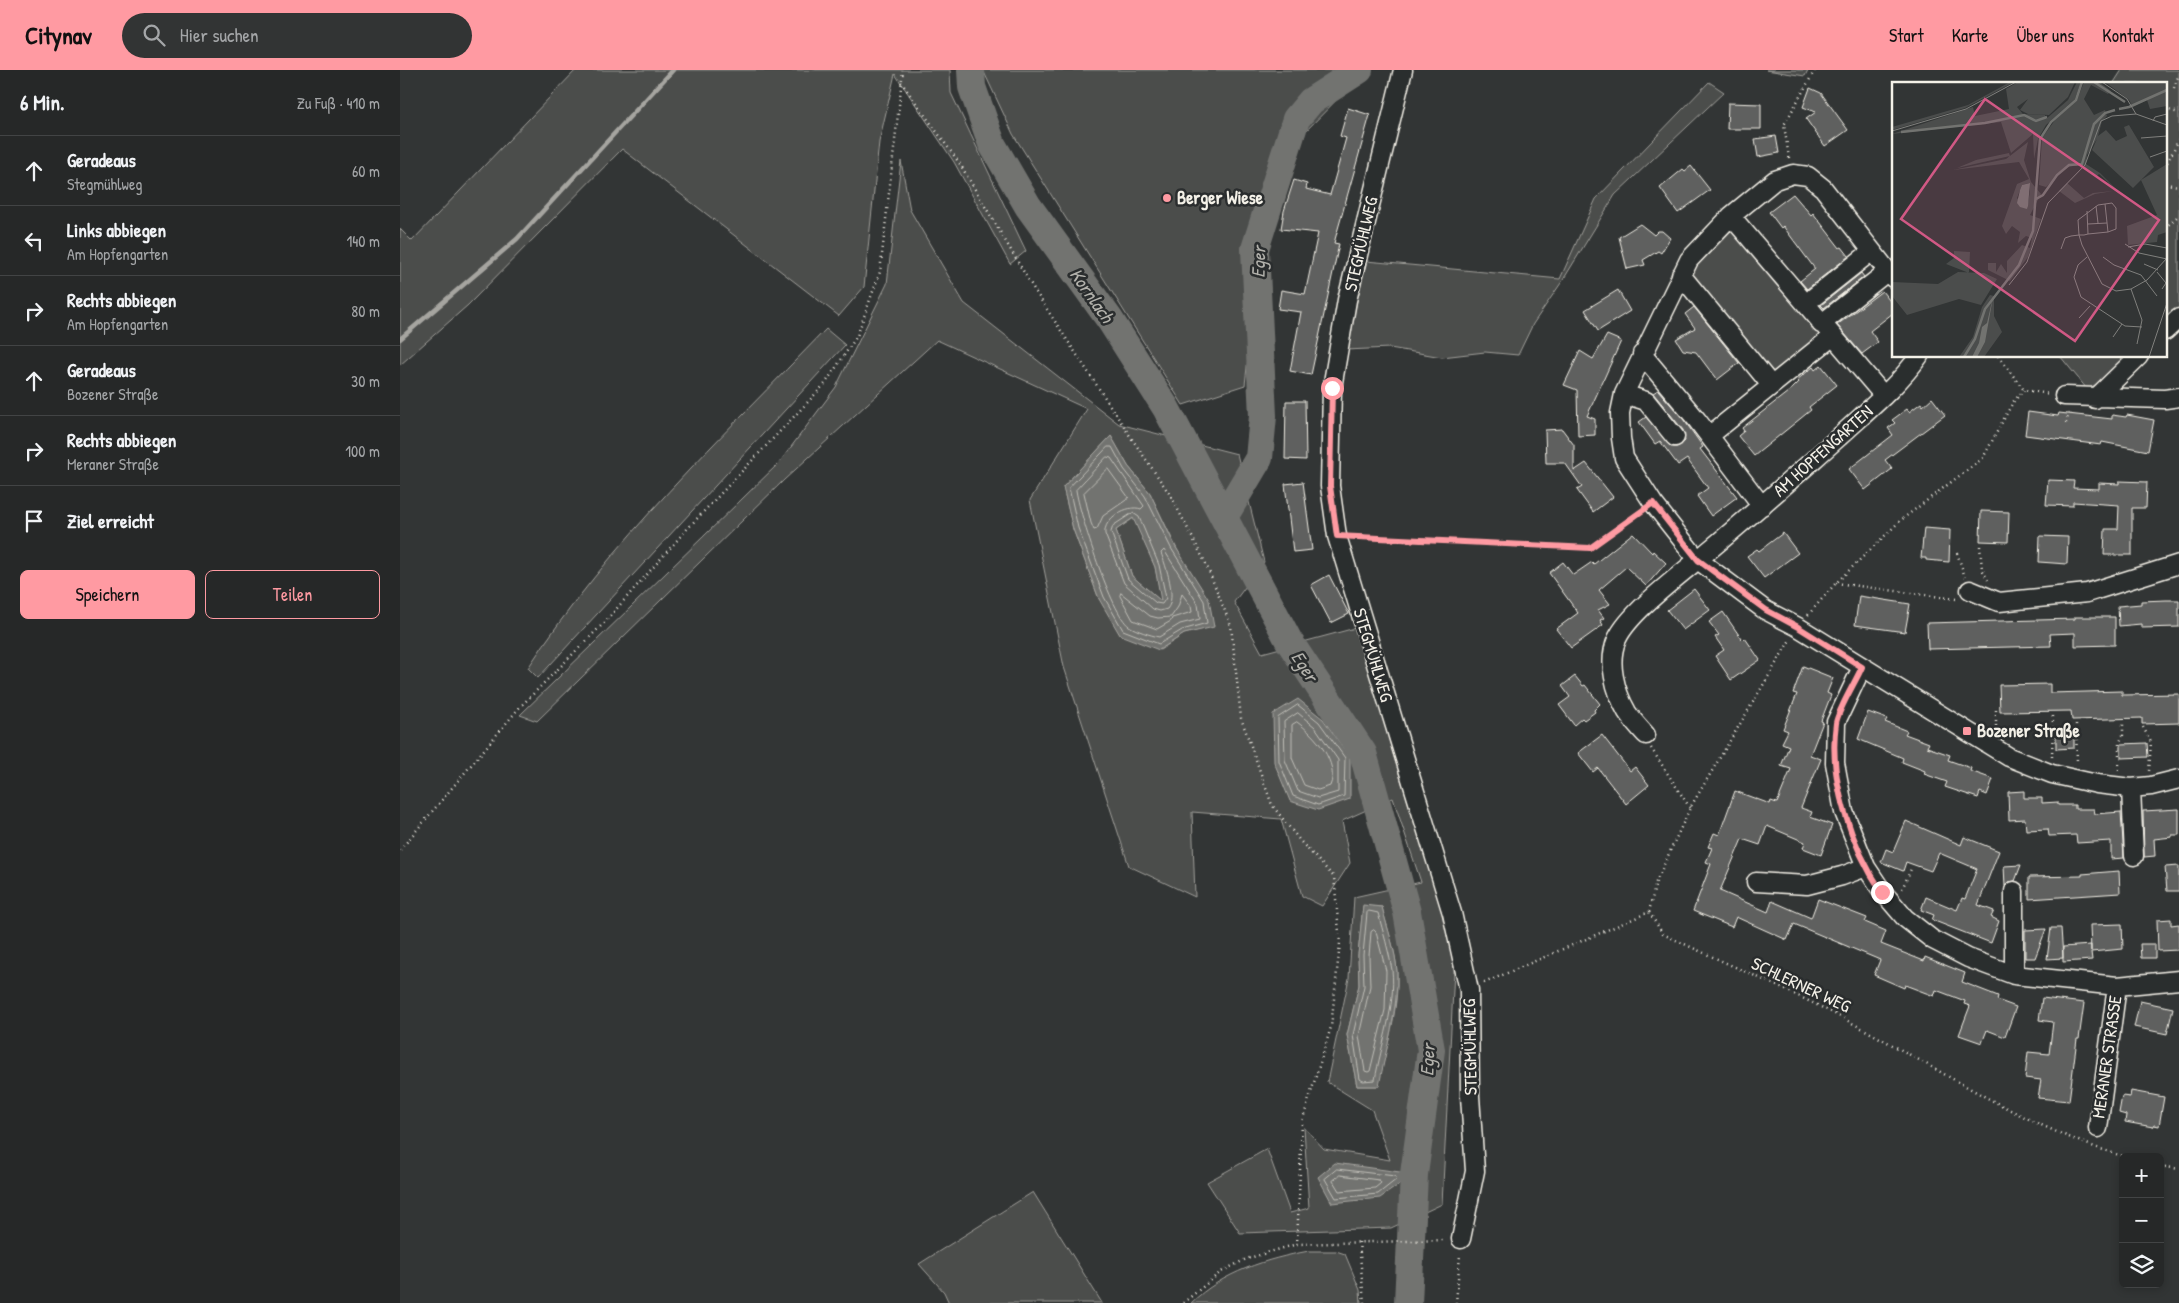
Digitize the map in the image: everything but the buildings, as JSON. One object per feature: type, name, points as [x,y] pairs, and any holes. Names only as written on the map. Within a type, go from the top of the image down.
[{"type":"street","name":"STEGMÜHLWEG","points":[[1403,70],[1348,300],[1332,388],[1330,486],[1337,536],[1452,912],[1469,990],[1470,1096],[1475,1171],[1461,1239]]},
{"type":"street","points":[[1709,436],[1771,385],[1827,331],[1890,275],[1823,188],[1808,176],[1793,174],[1775,180],[1731,216],[1689,260],[1624,394],[1620,413],[1624,458],[1653,503],[1698,560],[1766,610],[1798,627],[2009,757],[2052,774],[2125,787],[2151,786],[2179,779]]},
{"type":"street","name":"AM HOPFENGARTEN","points":[[1731,216],[1884,396]]},
{"type":"street","points":[[1814,297],[1872,251]]},
{"type":"street","points":[[1681,275],[1771,385]]},
{"type":"street","points":[[2166,330],[2179,318]]},
{"type":"street","name":"AM HOPFENGARTEN","points":[[1642,354],[1709,436],[1762,506]]},
{"type":"street","name":"AM HOPFENGARTEN","points":[[1646,735],[1627,711],[1614,679],[1612,659],[1617,639],[1630,621],[1652,599],[1762,506],[1884,396],[1917,358]]},
{"type":"street","points":[[2095,398],[2137,358]]},
{"type":"street","points":[[1624,394],[1646,401],[1675,437]]},
{"type":"street","points":[[2064,396],[2165,399],[2179,397]]},
{"type":"street","points":[[1970,590],[1999,602],[2087,593],[2179,564]]},
{"type":"street","name":"MERANER STRASSE","points":[[1862,667],[1836,722],[1835,763],[1844,812],[1866,867],[1905,918],[1933,940],[1968,958],[2014,975],[2117,986],[2179,980]]},
{"type":"street","points":[[2125,787],[2134,856]]},
{"type":"street","points":[[1756,882],[1807,885],[1842,876],[1866,867]]},
{"type":"street","points":[[2014,891],[2014,975]]},
{"type":"street","name":"MERANER STRASSE","points":[[2098,1128],[2117,986]]},
{"type":"path","points":[[400,850],[519,708],[603,624],[688,528],[825,384],[858,336],[880,272],[903,70]]},
{"type":"path","points":[[1793,174],[1784,125],[1815,70]]},
{"type":"path","points":[[2174,88],[2179,74]]},
{"type":"path","points":[[901,82],[960,164],[1035,291],[1171,496],[1206,564],[1231,626],[1241,718],[1272,805],[1301,842],[1334,877],[1340,943],[1331,1027],[1302,1122],[1297,1244]]},
{"type":"path","points":[[2166,109],[2179,113]]},
{"type":"path","points":[[2166,165],[2179,139]]},
{"type":"path","points":[[2166,184],[2179,186]]},
{"type":"path","points":[[2166,227],[2179,215]]},
{"type":"path","points":[[2000,358],[2024,390],[2064,396]]},
{"type":"path","points":[[1337,536],[1590,548],[1653,503]]},
{"type":"path","points":[[1980,546],[1982,569],[1999,602]]},
{"type":"path","points":[[1836,583],[1956,599],[1970,590],[1957,553]]},
{"type":"path","points":[[2052,774],[2053,716]]},
{"type":"path","points":[[2123,722],[2123,735],[2119,744],[2125,787]]},
{"type":"path","points":[[2076,724],[2078,780]]},
{"type":"path","points":[[2143,727],[2151,742],[2149,770],[2151,786]]},
{"type":"path","points":[[1646,735],[1653,753],[1690,808]]},
{"type":"path","points":[[1894,906],[1912,867]]},
{"type":"path","name":"SCHLERNER WEG","points":[[1469,990],[1649,912],[1663,934],[1847,1020],[2028,1119],[2092,1147],[2119,1155]]},
{"type":"path","points":[[2164,1167],[2179,1169]]},
{"type":"path","points":[[1456,1303],[1461,1239]]},
{"type":"path","points":[[1183,1303],[1221,1272],[1237,1264],[1297,1244],[1440,1240]]},
{"type":"path","points":[[1359,1242],[1364,1303]]},
{"type":"shaded area","points":[[576,70],[950,70],[951,93],[1026,251],[1010,264],[954,162],[895,74],[879,142],[864,287],[839,316],[622,149],[468,305],[400,365],[400,229],[412,241]]},
{"type":"shaded area","points":[[983,70],[1366,70],[1292,145],[1260,249],[1245,385],[1183,405],[1013,134]]},
{"type":"shaded area","points":[[1766,70],[1808,70],[1805,76]]},
{"type":"shaded area","points":[[2122,70],[2179,70],[2179,310],[2166,322],[2166,82],[2114,82]]},
{"type":"shaded area","points":[[1709,82],[1724,92],[1615,195],[1563,280],[1533,324],[1518,355],[1485,352],[1442,357],[1390,348],[1346,350],[1366,261],[1560,279],[1596,199]]},
{"type":"shaded area","points":[[901,161],[910,210],[964,303],[1119,424],[1237,454],[1264,562],[1234,602],[1262,653],[1359,627],[1393,754],[1455,951],[1442,1204],[1391,1228],[1240,1233],[1207,1182],[1267,1149],[1290,1213],[1309,1208],[1304,1127],[1324,1149],[1390,1160],[1372,1110],[1327,1082],[1349,978],[1354,897],[1421,882],[1393,798],[1342,821],[1350,863],[1322,906],[1302,896],[1281,819],[1192,812],[1195,897],[1129,866],[1064,667],[1030,500],[1087,409],[937,340],[784,480],[537,721],[520,715],[779,463],[836,387],[887,284]],"holes":[[[1111,436],[1128,466],[1150,493],[1214,626],[1184,634],[1160,650],[1099,599],[1073,529],[1063,487]],[[1363,906],[1382,907],[1397,972],[1394,1015],[1378,1086],[1357,1086],[1347,1035],[1359,985],[1358,955]]]},
{"type":"shaded area","points":[[1735,227],[1825,338],[1773,379],[1687,276]]},
{"type":"shaded area","points":[[826,329],[845,345],[538,678],[528,668],[560,622],[595,577],[631,534],[708,450]]},
{"type":"shaded area","points":[[2062,358],[2128,358],[2105,380],[2087,389]]},
{"type":"shaded area","points":[[1134,518],[1155,567],[1162,602],[1132,576],[1116,530]]},
{"type":"shaded area","points":[[1033,1192],[1102,1303],[949,1303],[944,1292],[919,1264]]},
{"type":"shaded area","points":[[1309,1251],[1336,1251],[1345,1254],[1360,1290],[1361,1303],[1191,1303],[1217,1283],[1246,1268],[1277,1258]]},
{"type":"water","points":[[1111,436],[1128,466],[1150,493],[1175,546],[1209,600],[1214,627],[1184,634],[1159,650],[1120,635],[1099,599],[1073,529],[1063,487]],"holes":[[[1133,518],[1155,567],[1161,601],[1132,576],[1116,530]]]},
{"type":"water","points":[[1298,699],[1323,719],[1350,757],[1350,799],[1318,810],[1290,801],[1274,762],[1273,714]]},
{"type":"water","points":[[1363,905],[1382,907],[1397,972],[1394,1015],[1379,1086],[1357,1086],[1347,1035],[1359,985],[1358,955]]},
{"type":"water","points":[[1335,1163],[1414,1174],[1380,1198],[1332,1203],[1318,1177]]},
{"type":"waterway","points":[[400,339],[517,239],[673,70]]},
{"type":"waterway","name":"Eger","points":[[971,70],[972,87],[992,144],[1028,206],[1110,320],[1166,408],[1289,641],[1363,753],[1407,912],[1431,1050],[1414,1174],[1408,1303]]},
{"type":"waterway","name":"Eger","points":[[1224,517],[1259,458],[1263,416],[1255,249],[1296,119],[1311,101],[1359,70]]},
{"type":"place","name":"Berger Wiese","points":[[1167,198]]},
{"type":"place","name":"Bozener Straße","points":[[1967,731]]},
{"type":"route","points":[[1332,388],[1330,486],[1337,536],[1590,548],[1653,503],[1698,560],[1766,610],[1798,627],[1862,667],[1836,722],[1835,763],[1844,812],[1866,867],[1882,892]]},
{"type":"water label","name":"Kornlach","points":[[1092,295]]}]
